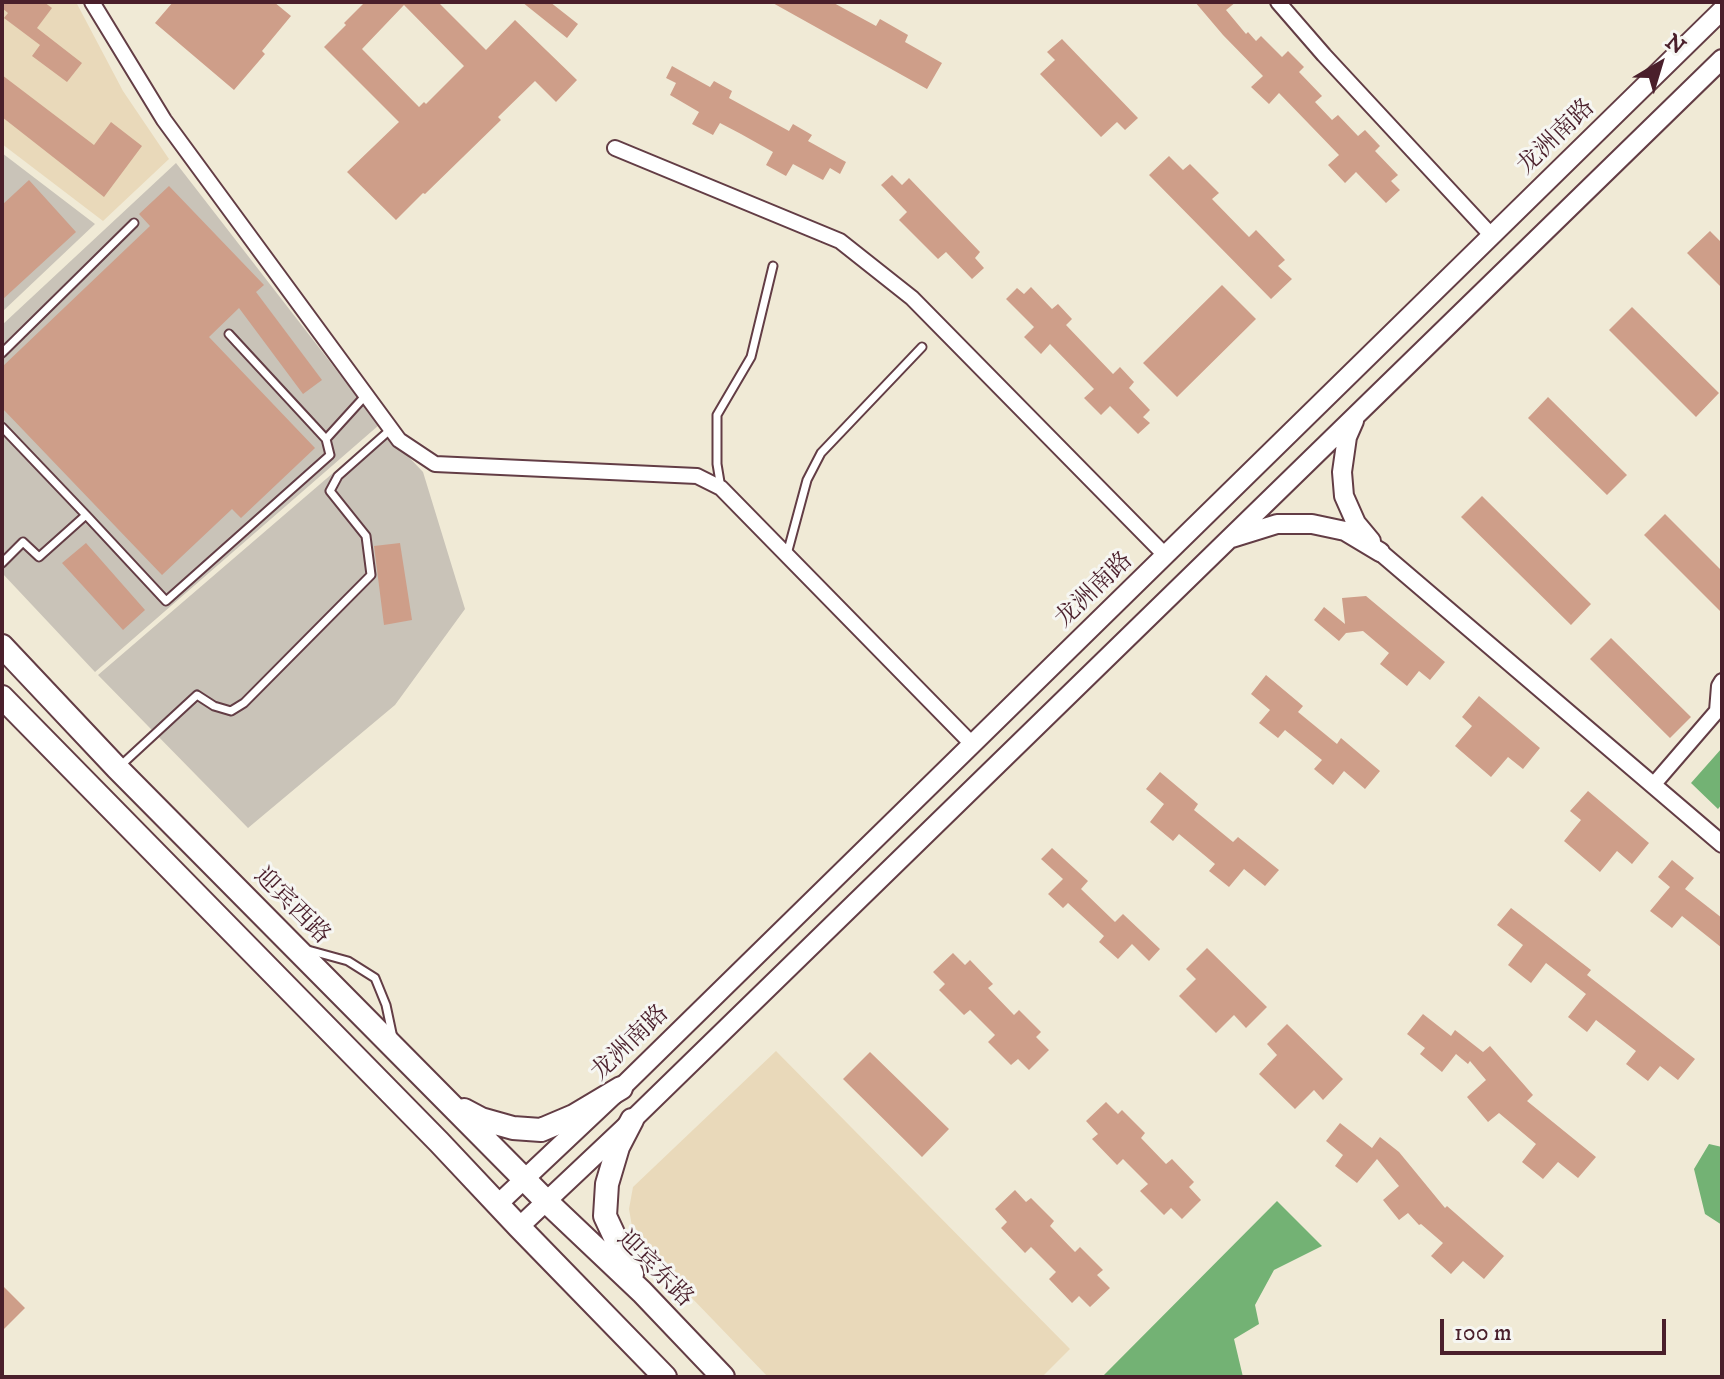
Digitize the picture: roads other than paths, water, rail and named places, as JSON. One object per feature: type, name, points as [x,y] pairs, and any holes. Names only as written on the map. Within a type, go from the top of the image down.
[{"type":"highway","name":"迎宾西路","points":[[2,646],[117,768],[547,1202]]},
{"type":"highway","points":[[2,697],[665,1377]]},
{"type":"highway","points":[[447,1101],[481,1119],[513,1128],[541,1130],[574,1116],[621,1088]]},
{"type":"highway","points":[[632,1120],[618,1147],[607,1184],[605,1216],[642,1292]]},
{"type":"highway","name":"迎宾东路","points":[[547,1202],[642,1292],[723,1377]]},
{"type":"main road","name":"龙洲南路","points":[[498,1204],[621,1088],[1722,10]]},
{"type":"main road","points":[[519,1227],[1722,59]]},
{"type":"main road","points":[[1357,414],[1347,437],[1342,472],[1344,496],[1356,523],[1380,552]]},
{"type":"main road","points":[[1229,539],[1277,524],[1312,524],[1345,531],[1380,552]]},
{"type":"street","points":[[92,2],[164,120],[399,440],[435,464],[697,476],[721,488],[972,744]]},
{"type":"street","points":[[1278,2],[1492,236]]},
{"type":"street","points":[[615,148],[840,241],[912,298],[1166,556]]},
{"type":"street","points":[[1380,552],[1722,844]]},
{"type":"street","points":[[1654,784],[1720,711],[1719,686],[1722,681]]},
{"type":"lane","points":[[2,353],[134,223]]},
{"type":"lane","points":[[721,488],[717,464],[717,415],[751,357],[773,266]]},
{"type":"lane","points":[[2,427],[166,601],[330,455],[326,439],[229,334]]},
{"type":"lane","points":[[787,555],[807,480],[821,453],[922,347]]},
{"type":"lane","points":[[326,439],[366,395]]},
{"type":"lane","points":[[117,768],[197,695],[214,706],[231,711],[244,703],[371,575],[366,536],[330,491],[338,476],[391,429]]},
{"type":"lane","points":[[2,563],[23,542],[39,557],[86,515]]},
{"type":"lane","points":[[293,946],[348,961],[375,978],[386,1005],[395,1048]]}]
